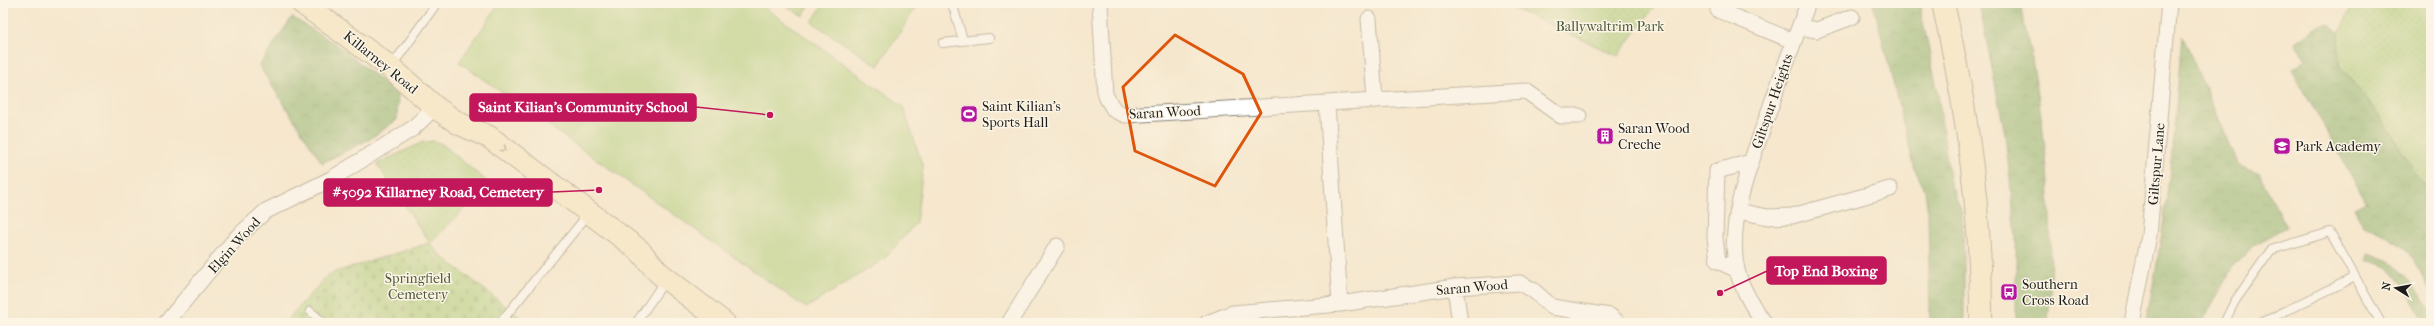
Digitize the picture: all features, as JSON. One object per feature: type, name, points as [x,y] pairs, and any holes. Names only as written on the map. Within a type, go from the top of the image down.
[{"type":"main road","name":"Killarney Road","points":[[302,3],[390,67],[435,107],[458,123],[489,137],[585,218],[633,262],[663,276],[724,323]]},
{"type":"main road","points":[[1943,3],[1959,73],[1975,190],[1982,278],[1981,323]]},
{"type":"street","name":"Saran Wood","points":[[1100,3],[1105,95],[1114,110],[1125,115],[1526,91],[1561,116],[1579,116]]},
{"type":"street","name":"Giltspur Heights","points":[[1765,323],[1759,316],[1737,270],[1735,243],[1738,211],[1751,162],[1793,41],[1808,3]]},
{"type":"street","name":"Giltspur Lane","points":[[2132,323],[2150,235],[2169,3]]},
{"type":"street","name":"Giltspur Heights","points":[[1718,10],[1793,41]]},
{"type":"street","points":[[1799,27],[1817,30],[1852,17]]},
{"type":"street","points":[[1369,19],[1374,100]]},
{"type":"street","points":[[1327,103],[1340,304]]},
{"type":"street","name":"Elgin Wood","points":[[166,323],[238,237],[266,211],[331,179],[412,129],[435,107]]},
{"type":"street","name":"Giltspur Heights","points":[[1737,270],[1718,261],[1715,238],[1716,171],[1751,162]]},
{"type":"street","points":[[1738,211],[1768,217],[1792,216],[1890,189]]},
{"type":"street","points":[[1009,323],[1057,246]]},
{"type":"street","name":"Saran Wood","points":[[1207,323],[1233,313],[1340,304],[1455,287],[1520,282],[1533,290],[1552,307],[1610,316],[1618,323]]},
{"type":"street","points":[[1455,287],[1460,323]]},
{"type":"lane","points":[[390,67],[437,3]]},
{"type":"lane","points":[[952,3],[963,40]]},
{"type":"lane","points":[[943,43],[989,38]]},
{"type":"lane","points":[[500,323],[585,218]]},
{"type":"lane","points":[[2224,323],[2235,301],[2271,250],[2330,232],[2381,323]]},
{"type":"lane","points":[[638,322],[663,276]]},
{"type":"lane","points":[[2261,323],[2355,277]]},
{"type":"lane","points":[[310,312],[324,323]]},
{"type":"highlighted area","points":[[1175,35],[1243,74],[1261,113],[1215,186],[1135,151],[1123,87]]},
{"type":"green space","points":[[500,3],[758,3],[903,106],[923,167],[916,223],[884,259],[806,308],[459,62]]},
{"type":"green space","points":[[781,3],[811,3],[803,16]]},
{"type":"green space","points":[[824,3],[919,3],[878,66],[812,22]]},
{"type":"green space","name":"Ballywaltrim Park","points":[[1502,3],[1657,3],[1618,56]]},
{"type":"green space","points":[[1873,3],[1919,3],[1938,93],[1950,183],[1962,212],[1964,256],[1964,323],[1930,323],[1928,215],[1925,190],[1915,170]]},
{"type":"green space","points":[[1979,3],[2020,3],[2033,65],[2046,157],[2051,240],[2048,323],[2016,323],[2016,237],[2005,134]]},
{"type":"green space","points":[[2353,3],[2431,3],[2431,192],[2415,172],[2380,116],[2340,67],[2339,33]]},
{"type":"green space","points":[[292,17],[339,46],[398,95],[397,120],[370,139],[322,163],[259,66]]},
{"type":"green space","points":[[2329,23],[2339,33],[2340,67],[2380,116],[2415,172],[2431,192],[2431,290],[2408,251],[2389,237],[2363,225],[2354,208],[2366,202],[2292,69],[2305,60],[2295,42],[2314,28]]},
{"type":"green space","points":[[2182,35],[2238,165],[2258,172],[2287,227],[2254,245],[2232,268],[2202,323],[2145,323],[2153,288],[2169,180]]},
{"type":"green space","points":[[434,141],[442,144],[490,184],[430,243],[377,164],[423,142]]},
{"type":"green space","name":"Springfield Cemetery","points":[[430,243],[439,254],[527,323],[284,323],[329,274]]},
{"type":"green space","points":[[2369,253],[2390,261],[2409,279],[2431,310],[2431,323],[2425,323],[2402,283],[2387,267],[2366,259]]},
{"type":"place","name":"Saint Kilian's Sports Hall","points":[[969,114]]},
{"type":"place","name":"Saint Kilian's Community School","points":[[770,115]]},
{"type":"place","name":"Saran Wood Creche","points":[[1605,136]]},
{"type":"place","name":"Park Academy","points":[[2282,146]]},
{"type":"place","name":"#5092 Killarney Road, Cemetery","points":[[599,190]]},
{"type":"place","name":"Southern Cross Road","points":[[2009,292]]},
{"type":"place","name":"Top End Boxing","points":[[1720,293]]}]
